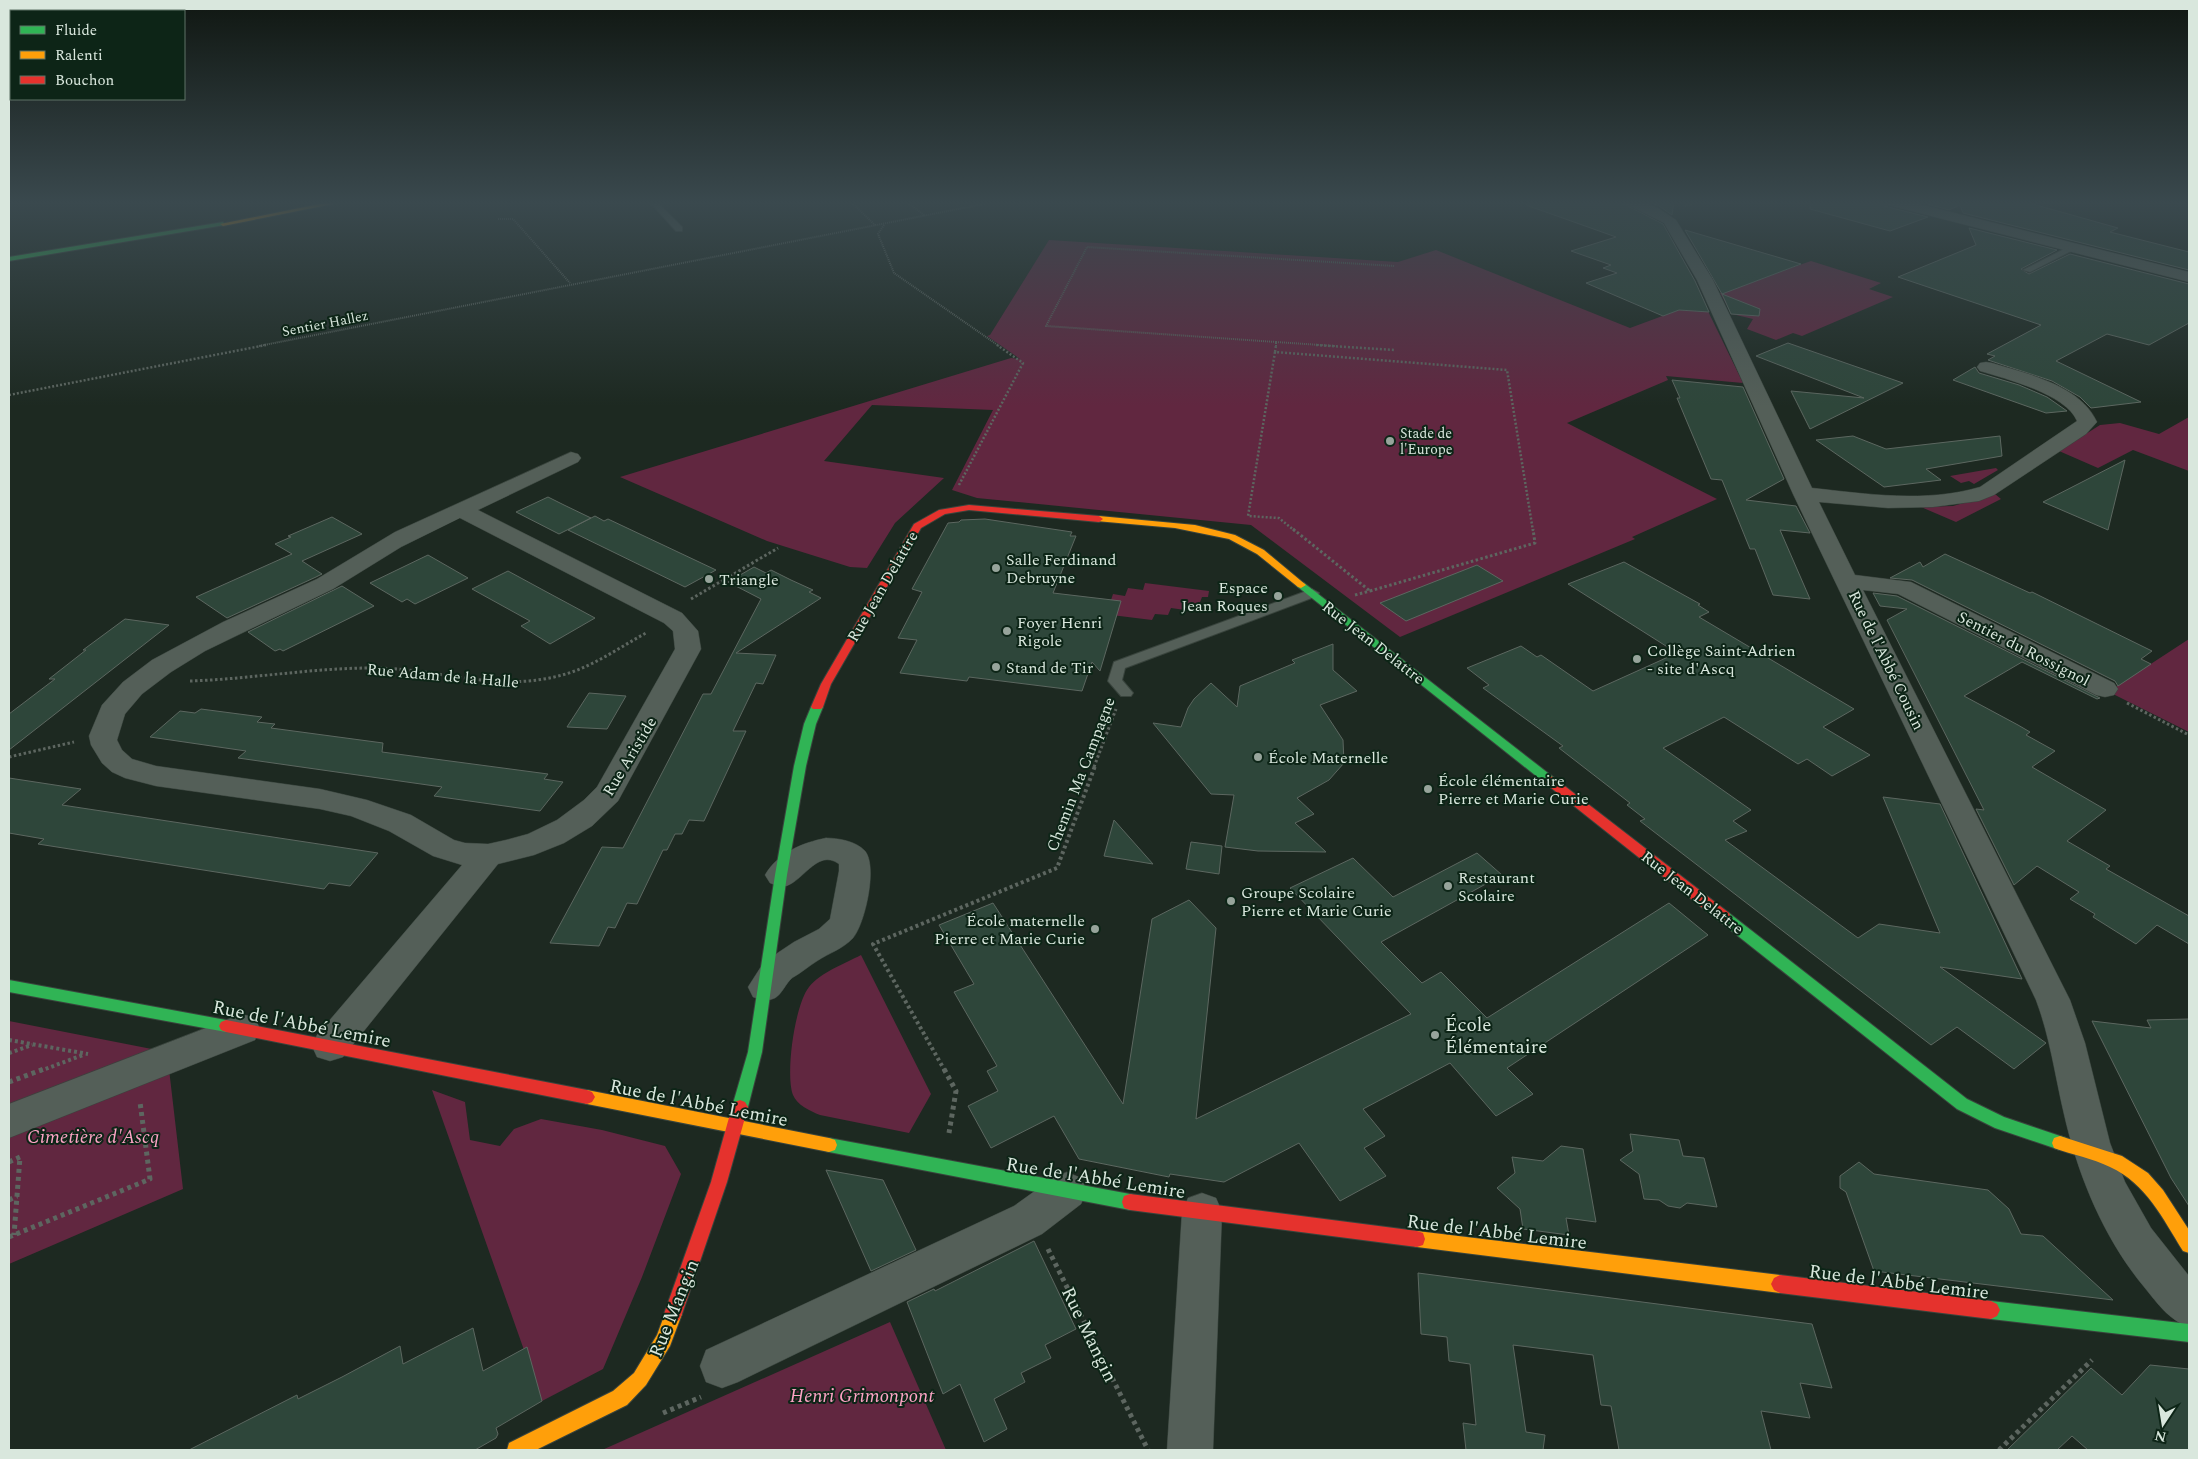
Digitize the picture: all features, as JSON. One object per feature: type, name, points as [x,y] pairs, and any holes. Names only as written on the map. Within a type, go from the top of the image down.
[{"type":"street","name":"Rue de l'Abbé Cousin","points":[[1699,269],[1804,494],[2054,1000],[2066,1036],[2084,1119],[2094,1154],[2115,1206],[2130,1236],[2150,1264],[2189,1306]]},
{"type":"street","points":[[2157,269],[2189,277]]},
{"type":"street","points":[[1804,494],[1872,501],[1919,502],[1948,500],[1980,494],[2080,430],[2087,422],[2082,410],[2060,396],[2038,385],[1986,367]]},
{"type":"street","points":[[488,855],[465,854],[444,848],[400,823],[357,807],[320,799],[156,776],[134,771],[120,765],[111,756],[103,740],[104,724],[112,708],[140,681],[187,651],[325,585],[381,548],[571,458]]},
{"type":"street","name":"Rue Jean Delattre","points":[[736,1127],[755,1052],[781,875],[800,766],[810,724],[826,684],[917,526],[935,513],[954,508],[979,507],[1217,532],[1247,543],[1956,1099],[2000,1123],[2124,1165],[2143,1178],[2156,1193],[2189,1244]]},
{"type":"street","name":"Rue Aristide","points":[[461,510],[668,616],[685,628],[689,638],[688,649],[608,794],[593,811],[562,833],[517,849],[488,855]]},
{"type":"street","name":"Sentier du Rossignol","points":[[1848,581],[1903,587],[2105,689]]},
{"type":"street","points":[[765,987],[776,972],[806,951],[831,938],[842,928],[848,918],[855,871],[854,859],[847,853],[834,848],[816,851],[800,858],[781,875]]},
{"type":"street","points":[[330,1046],[488,855]]},
{"type":"street","name":"Rue de l'Abbé Lemire","points":[[9,986],[330,1046],[944,1168],[1144,1204],[2127,1327],[2189,1332]]},
{"type":"street","points":[[9,1121],[242,1029]]},
{"type":"street","name":"Rue Mangin","points":[[516,1450],[614,1402],[631,1389],[648,1367],[664,1340],[677,1306],[706,1223],[736,1127]]},
{"type":"street","points":[[722,1366],[1028,1220],[1067,1191]]},
{"type":"street","points":[[1190,1450],[1202,1212]]},
{"type":"lane","name":"Rue Jean Delattre","points":[[1126,693],[1115,681],[1119,665],[1312,593]]},
{"type":"path","points":[[557,269],[570,284]]},
{"type":"path","name":"Sentier Hallez","points":[[9,395],[649,269]]},
{"type":"path","points":[[892,269],[894,273],[1023,362],[958,488],[979,507]]},
{"type":"path","points":[[1076,269],[1046,326],[1395,350]]},
{"type":"path","points":[[1276,342],[1248,516],[1279,518],[1370,591]]},
{"type":"path","points":[[1275,352],[1507,370],[1535,543],[1326,604]]},
{"type":"path","name":"Rue Adam de la Halle","points":[[140,681],[205,680],[342,669],[392,668],[447,674],[495,683],[533,682],[582,668],[778,548]]},
{"type":"path","name":"Sentier du Rossignol","points":[[2105,689],[2104,691],[2189,735]]},
{"type":"path","name":"Chemin Ma Campagne","points":[[944,1168],[956,1091],[872,944],[1057,868],[1117,705],[1126,693]]},
{"type":"path","points":[[9,757],[103,734]]},
{"type":"path","points":[[9,1040],[122,1061],[129,1074],[150,1179],[11,1236]]},
{"type":"path","points":[[9,1053],[33,1045]]},
{"type":"path","points":[[9,1082],[86,1054]]},
{"type":"path","points":[[9,1162],[20,1157],[11,1236]]},
{"type":"path","points":[[9,1200],[17,1196]]},
{"type":"path","name":"Rue Mangin","points":[[1028,1220],[1042,1236],[1148,1450]]},
{"type":"path","points":[[1999,1450],[2127,1327]]},
{"type":"green space","points":[[1031,269],[1483,269],[1630,328],[1703,301],[1743,383],[1666,376],[1668,380],[1567,423],[1717,499],[1632,537],[1635,539],[1400,637],[1251,525],[977,498],[952,490],[993,410],[872,405],[824,461],[944,478],[895,523],[867,568],[850,567],[767,541],[620,477],[1011,358],[1020,359],[987,336],[990,335]]},
{"type":"green space","points":[[1788,269],[1837,269],[1881,283],[1869,289],[1893,297],[1802,336],[1793,333],[1776,340],[1747,329],[1753,319],[1732,314],[1720,293]]},
{"type":"green space","points":[[2189,417],[2189,471],[2133,450],[2098,468],[2059,451],[2100,425],[2120,423],[2159,434]]},
{"type":"green space","points":[[1996,468],[1998,470],[1974,484],[1969,481],[1961,483],[1950,476]]},
{"type":"green space","points":[[1995,494],[2001,499],[1956,522],[1921,507],[1953,506]]},
{"type":"green space","points":[[1145,583],[1209,591],[1208,597],[1202,597],[1199,605],[1187,603],[1185,610],[1171,608],[1168,615],[1155,614],[1152,620],[1087,612],[1111,600],[1113,594],[1125,596],[1128,588],[1143,590]]},
{"type":"green space","points":[[2189,639],[2189,732],[2109,692],[2117,686]]},
{"type":"green space","points":[[861,955],[931,1094],[909,1133],[820,1115],[801,1105],[793,1095],[790,1072],[791,1056],[799,1008],[804,996],[809,987],[820,977]]},
{"type":"green space","name":"Cimetière d'Ascq","points":[[9,1021],[167,1052],[183,1189],[9,1264]]},
{"type":"green space","points":[[432,1090],[465,1102],[470,1140],[500,1146],[514,1129],[541,1119],[602,1130],[665,1146],[681,1174],[642,1277],[603,1369],[542,1401]]},
{"type":"green space","name":"Henri Grimonpont","points":[[890,1322],[946,1450],[602,1450]]},
{"type":"building","points":[[1606,269],[1688,269],[1709,312],[1679,310],[1663,316],[1586,283],[1617,273]]},
{"type":"building","points":[[1708,269],[1788,269],[1722,294]]},
{"type":"building","points":[[1917,269],[2021,269],[2029,274],[2039,269],[2130,269],[2189,284],[2189,323],[2149,345],[2107,334],[2056,361],[2141,402],[2091,408],[2080,397],[2052,381],[1988,360],[1995,356],[1987,354],[2041,325],[1898,277]]},
{"type":"building","points":[[1722,294],[1760,309],[1759,316],[1731,314]]},
{"type":"building","points":[[1788,343],[1903,383],[1810,429],[1791,391],[1864,398],[1756,356]]},
{"type":"building","points":[[1975,367],[1979,373],[2019,385],[2047,397],[2067,411],[2046,413],[1953,380]]},
{"type":"building","points":[[1672,380],[1743,387],[1784,479],[1746,500],[1796,506],[1810,533],[1780,530],[1810,599],[1773,595],[1755,549],[1750,549],[1722,480],[1711,479],[1677,398],[1680,398]]},
{"type":"building","points":[[1853,436],[1886,449],[2000,436],[2002,456],[1926,469],[1941,480],[1884,487],[1816,440]]},
{"type":"building","points":[[2125,460],[2108,530],[2043,502]]},
{"type":"building","points":[[548,497],[591,518],[559,534],[516,512]]},
{"type":"building","points":[[595,516],[604,521],[608,519],[716,570],[685,587],[568,530]]},
{"type":"building","points":[[332,517],[362,534],[302,561],[322,574],[227,618],[196,597],[292,554],[275,544],[291,537],[288,536]]},
{"type":"building","points":[[985,519],[1072,532],[1070,536],[1076,536],[1053,593],[1121,601],[1100,671],[1092,662],[1082,691],[969,677],[967,681],[900,673],[917,640],[898,638],[922,592],[912,589],[948,523],[961,520]]},
{"type":"building","points":[[1945,554],[2030,593],[2032,592],[2152,651],[2141,659],[2151,664],[2118,686],[2115,681],[1912,580],[1890,578],[1920,562],[1923,567]]},
{"type":"building","points":[[428,555],[468,578],[415,604],[407,599],[402,602],[370,583]]},
{"type":"building","points":[[1624,562],[1700,604],[1698,605],[1709,612],[1699,617],[1854,709],[1823,727],[1870,755],[1832,776],[1807,759],[1798,764],[1724,717],[1663,748],[1751,810],[1733,821],[1747,831],[1725,840],[1858,938],[1879,924],[1940,933],[1883,797],[1940,804],[2022,979],[1940,967],[2046,1043],[2014,1069],[1957,1027],[1931,1045],[1640,821],[1645,819],[1627,805],[1630,803],[1559,748],[1563,746],[1483,688],[1489,685],[1467,668],[1521,646],[1537,657],[1541,655],[1593,691],[1677,653],[1568,584]]},
{"type":"building","points":[[1477,565],[1503,581],[1406,621],[1380,603]]},
{"type":"building","points":[[754,567],[766,573],[771,570],[813,590],[809,592],[821,598],[736,653],[776,655],[763,684],[756,683],[733,731],[746,731],[704,821],[689,820],[682,834],[675,834],[667,850],[663,850],[637,904],[627,903],[615,928],[608,927],[599,946],[550,943],[602,847],[623,848],[703,694],[711,694],[761,599],[728,582]]},
{"type":"building","points":[[508,571],[595,618],[550,644],[521,626],[530,621],[472,589]]},
{"type":"building","points":[[342,586],[374,606],[283,651],[280,649],[275,651],[248,632]]},
{"type":"building","points":[[1873,593],[1897,596],[2100,698],[2097,699],[2022,662],[1964,696],[2030,732],[2026,735],[2055,751],[2032,767],[2106,810],[2067,841],[2110,866],[2106,869],[2189,916],[2189,944],[2157,925],[2136,944],[2093,917],[2095,914],[2070,899],[2079,892],[2037,866],[2014,885],[1976,809],[1984,810],[1887,620],[1907,609],[1880,606]]},
{"type":"building","points":[[125,619],[169,625],[9,750],[9,714],[55,679],[49,679],[86,650],[83,650]]},
{"type":"building","name":"École Maternelle","points":[[1333,644],[1333,670],[1357,691],[1320,705],[1343,740],[1344,763],[1329,780],[1297,798],[1314,814],[1295,823],[1326,852],[1258,851],[1225,847],[1234,795],[1211,794],[1153,723],[1181,727],[1188,708],[1194,699],[1211,683],[1237,707],[1240,686],[1295,663],[1292,660]]},
{"type":"building","points":[[589,693],[626,696],[607,729],[567,727]]},
{"type":"building","points":[[201,709],[262,717],[257,722],[275,724],[271,728],[383,743],[382,752],[548,774],[544,779],[563,782],[540,811],[434,796],[442,787],[238,758],[246,751],[150,737],[180,711],[195,713]]},
{"type":"building","points":[[9,778],[81,789],[62,805],[378,853],[350,886],[329,883],[324,889],[38,844],[44,839],[9,833]]},
{"type":"building","points":[[1114,820],[1153,864],[1104,856]]},
{"type":"building","points":[[1191,842],[1222,846],[1219,874],[1186,869]]},
{"type":"building","points":[[1477,853],[1502,875],[1381,942],[1422,983],[1441,972],[1487,1018],[1669,903],[1708,935],[1507,1068],[1533,1094],[1496,1116],[1450,1063],[1363,1109],[1385,1136],[1364,1148],[1386,1176],[1340,1201],[1299,1143],[1224,1182],[1170,1174],[1169,1177],[1079,1159],[1054,1116],[991,1148],[968,1106],[998,1091],[987,1071],[997,1066],[954,992],[974,984],[939,925],[993,903],[1123,1104],[1152,919],[1189,900],[1216,928],[1196,1119],[1411,1014],[1290,888],[1353,858],[1393,897]]},
{"type":"building","points":[[2189,1019],[2189,1206],[2171,1178],[2092,1021],[2151,1028],[2147,1020]]},
{"type":"building","points":[[1630,1134],[1679,1140],[1683,1156],[1704,1158],[1717,1207],[1687,1203],[1680,1208],[1668,1206],[1659,1200],[1644,1199],[1639,1174],[1620,1160],[1633,1151]]},
{"type":"building","points":[[1561,1146],[1583,1149],[1596,1222],[1566,1218],[1569,1235],[1523,1229],[1520,1209],[1497,1188],[1515,1173],[1512,1157],[1543,1161]]},
{"type":"building","points":[[1859,1162],[1874,1174],[1988,1190],[2009,1209],[2021,1234],[2043,1236],[2113,1300],[1874,1271],[1846,1192],[1840,1188],[1840,1176]]},
{"type":"building","points":[[826,1170],[883,1180],[916,1250],[871,1271]]},
{"type":"building","points":[[1034,1241],[1076,1329],[1045,1345],[1051,1358],[1021,1373],[1025,1382],[994,1399],[1007,1429],[984,1442],[960,1384],[943,1394],[907,1302],[934,1289],[935,1291]]},
{"type":"building","points":[[1418,1273],[1812,1324],[1832,1388],[1800,1383],[1810,1418],[1761,1411],[1771,1450],[1619,1450],[1611,1406],[1601,1405],[1593,1355],[1513,1345],[1526,1432],[1545,1435],[1543,1450],[1466,1450],[1463,1423],[1476,1425],[1470,1364],[1449,1361],[1447,1337],[1421,1334]]},
{"type":"building","points":[[473,1328],[483,1371],[527,1347],[542,1401],[496,1428],[498,1434],[496,1438],[475,1450],[189,1450],[297,1395],[298,1399],[400,1346],[403,1364]]},
{"type":"building","points":[[2150,1365],[2189,1369],[2189,1450],[2088,1450],[2072,1436],[2057,1450],[2007,1450],[2091,1368],[2122,1395]]},
{"type":"traffic: fast","points":[[1301,585],[1549,780]]},
{"type":"traffic: fast","points":[[740,1107],[755,1052],[781,875],[800,766],[810,724],[817,707]]},
{"type":"traffic: fast","points":[[1724,917],[1962,1104],[2000,1123],[2060,1143]]},
{"type":"traffic: fast","points":[[9,986],[226,1026]]},
{"type":"traffic: fast","points":[[829,1145],[1130,1202]]},
{"type":"traffic: fast","points":[[1991,1310],[2189,1333]]},
{"type":"traffic: slow","points":[[1099,519],[1175,525],[1232,537],[1260,552],[1301,585]]},
{"type":"traffic: slow","points":[[587,1097],[829,1145]]},
{"type":"traffic: slow","points":[[2060,1143],[2116,1161],[2142,1178],[2157,1195],[2189,1245]]},
{"type":"traffic: slow","points":[[1417,1239],[1780,1284]]},
{"type":"traffic: slow","points":[[516,1450],[620,1398],[640,1379],[664,1340],[673,1314]]},
{"type":"traffic: jam","points":[[817,707],[826,684],[917,526],[942,512],[969,508],[1099,519]]},
{"type":"traffic: jam","points":[[1549,780],[1724,917]]},
{"type":"traffic: jam","points":[[226,1026],[587,1097]]},
{"type":"traffic: jam","points":[[673,1314],[719,1182],[740,1107]]},
{"type":"traffic: jam","points":[[1130,1202],[1417,1239]]},
{"type":"traffic: jam","points":[[1780,1284],[1991,1310]]},
{"type":"place","name":"Stade de l'Europe","points":[[1390,441]]},
{"type":"place","name":"Salle Ferdinand Debruyne","points":[[996,568]]},
{"type":"place","name":"Triangle","points":[[709,579]]},
{"type":"place","name":"Espace Jean Roques","points":[[1278,596]]},
{"type":"place","name":"Foyer Henri Rigole","points":[[1007,631]]},
{"type":"place","name":"Collège Saint-Adrien - site d'Ascq","points":[[1637,659]]},
{"type":"place","name":"Stand de Tir","points":[[996,667]]},
{"type":"place","name":"École Maternelle","points":[[1258,757]]},
{"type":"place","name":"École élémentaire Pierre et Marie Curie","points":[[1428,789]]},
{"type":"place","name":"Restaurant Scolaire","points":[[1448,886]]},
{"type":"place","name":"Groupe Scolaire Pierre et Marie Curie","points":[[1231,901]]},
{"type":"place","name":"École maternelle Pierre et Marie Curie","points":[[1095,929]]},
{"type":"place","name":"École Élémentaire","points":[[1435,1035]]}]
